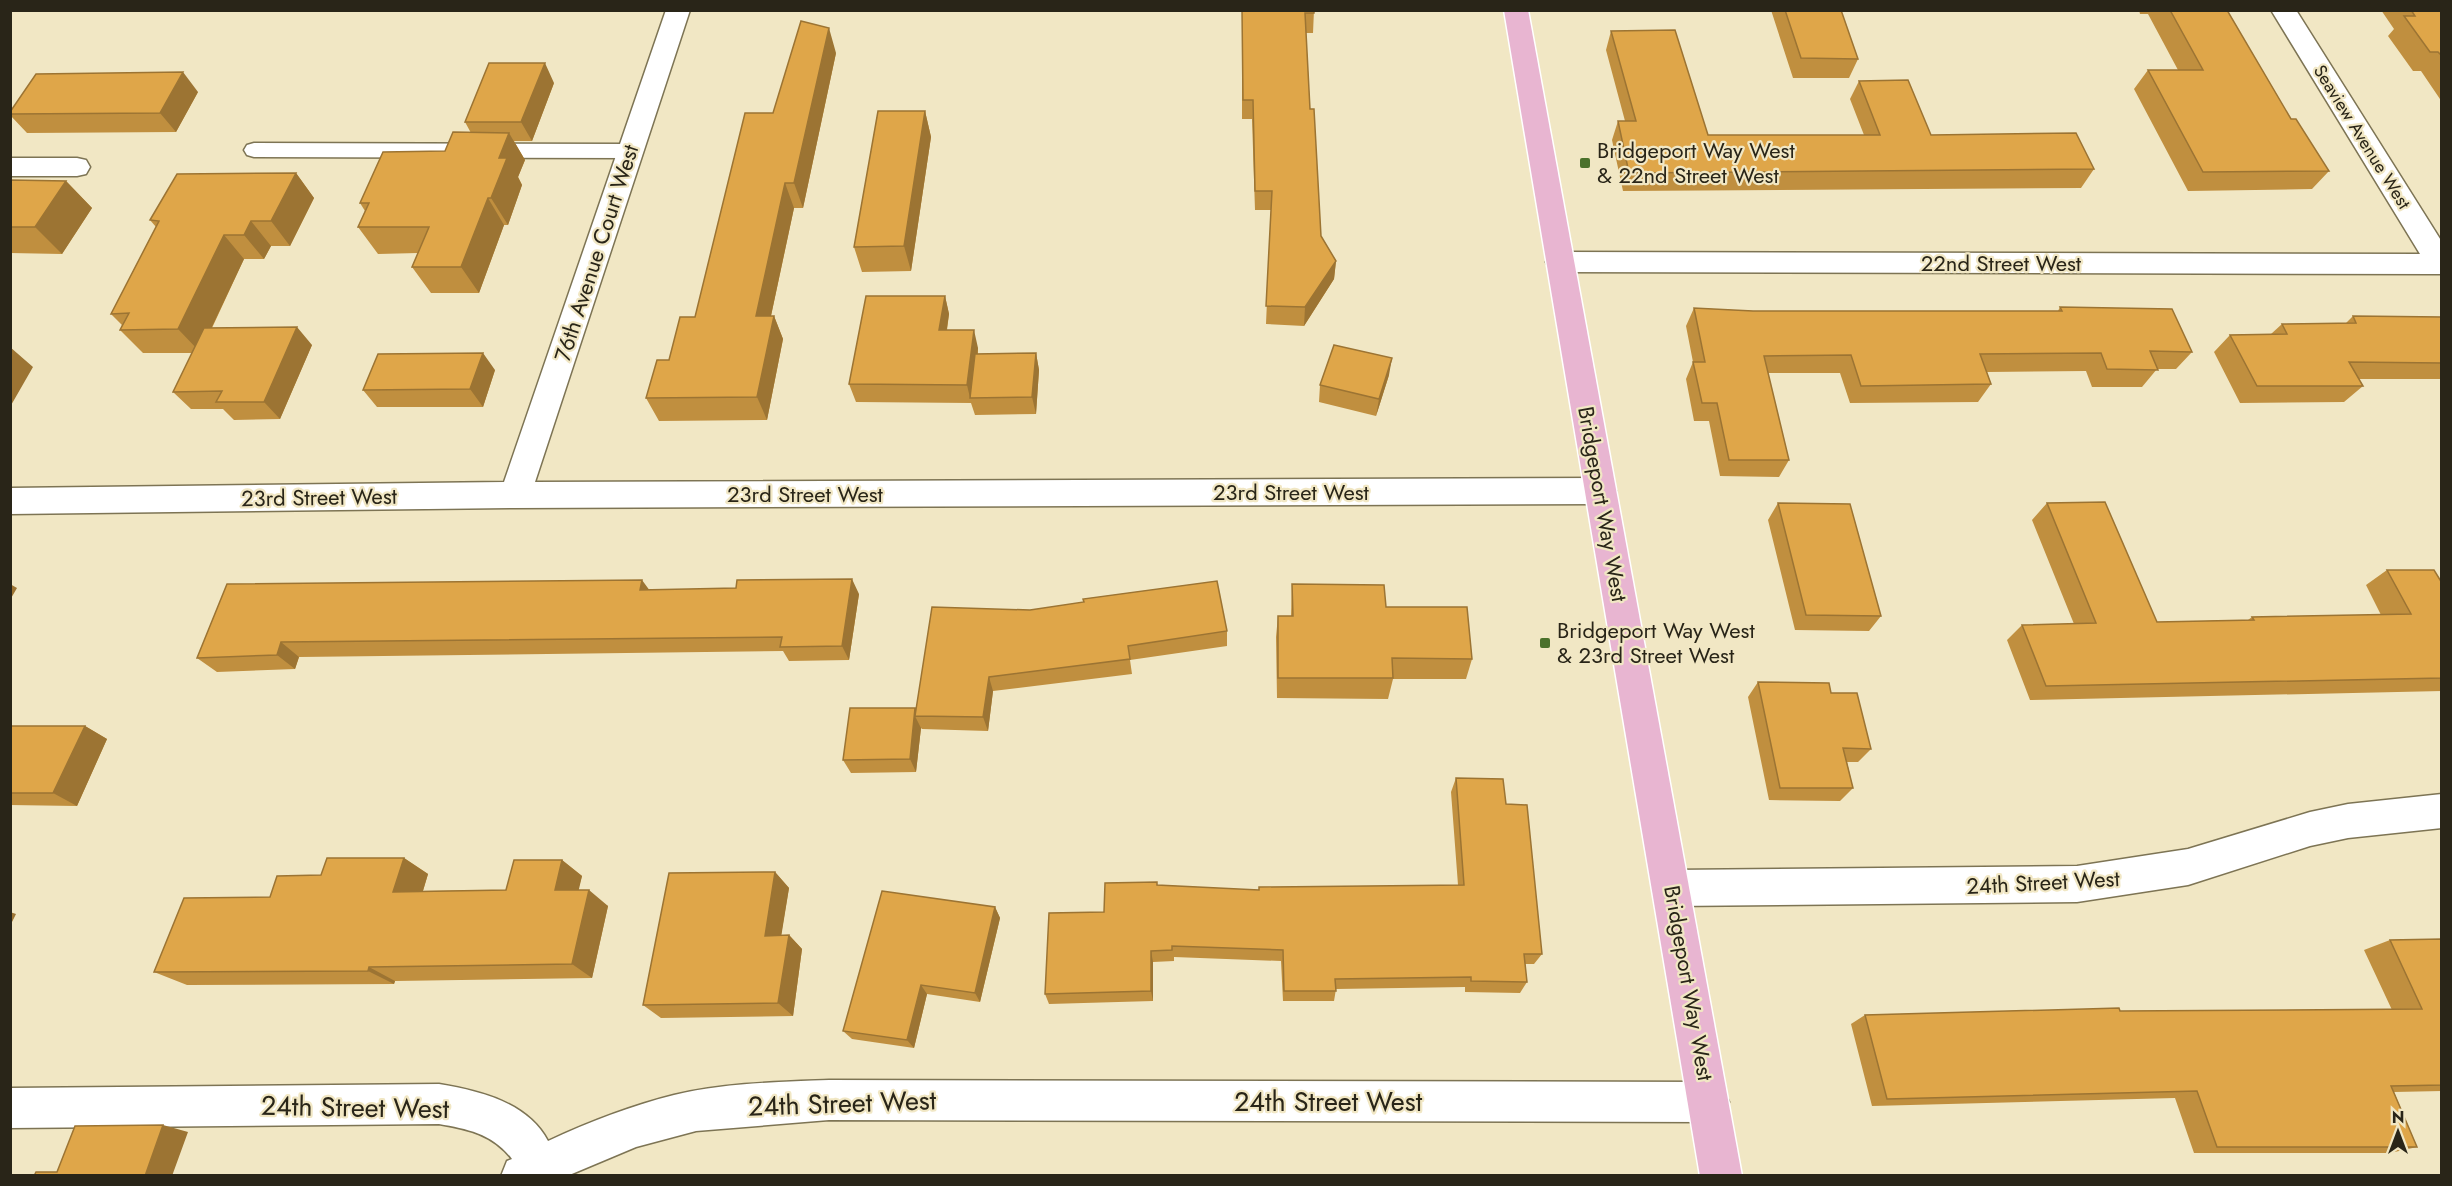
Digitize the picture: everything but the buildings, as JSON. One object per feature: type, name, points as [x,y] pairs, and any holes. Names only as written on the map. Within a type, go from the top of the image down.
[{"type":"main road","name":"Bridgeport Way West","points":[[1516,10],[1721,1176]]},
{"type":"street","name":"76th Avenue Court West","points":[[515,495],[678,10]]},
{"type":"street","name":"Seaview Avenue West","points":[[2283,10],[2441,264]]},
{"type":"street","points":[[10,167],[77,167]]},
{"type":"street","name":"22nd Street West","points":[[1560,262],[2441,264]]},
{"type":"street","name":"23rd Street West","points":[[10,501],[515,495],[1600,491]]},
{"type":"street","name":"24th Street West","points":[[1672,888],[2077,884],[2188,867],[2310,829],[2348,821],[2442,811]]},
{"type":"street","name":"24th Street West","points":[[10,1108],[439,1104],[465,1108],[506,1124],[521,1135],[531,1148],[531,1171],[602,1139],[654,1120],[718,1107],[829,1100],[1709,1102]]},
{"type":"lane","points":[[254,150],[630,151]]},
{"type":"place","name":"Bridgeport Way West & 22nd Street West","points":[[1585,163]]},
{"type":"place","name":"Bridgeport Way West & 23rd Street West","points":[[1545,643]]}]
